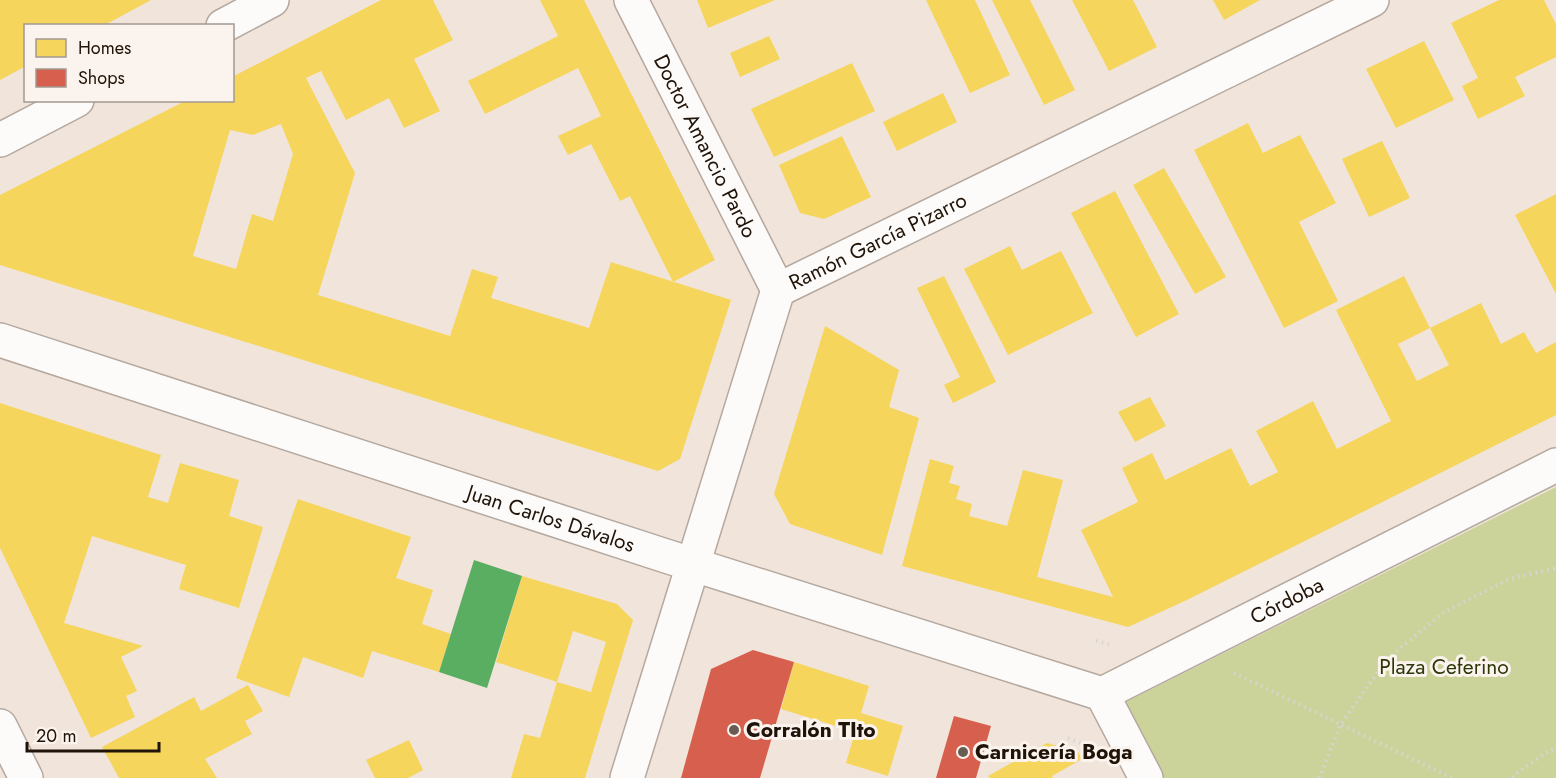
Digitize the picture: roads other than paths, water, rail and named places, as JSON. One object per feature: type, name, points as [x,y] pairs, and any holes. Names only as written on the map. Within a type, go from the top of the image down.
[{"type":"street","points":[[227,24],[272,0]]},
{"type":"street","name":"Doctor Amancio Pardo","points":[[631,0],[778,290]]},
{"type":"street","name":"Ramón García Pizarro","points":[[627,778],[778,290],[1372,0]]},
{"type":"street","points":[[0,140],[73,102]]},
{"type":"street","name":"Juan Carlos Dávalos","points":[[0,340],[693,565],[1102,694]]},
{"type":"street","name":"Córdoba","points":[[1102,694],[1556,465]]},
{"type":"street","points":[[1102,694],[1146,778]]},
{"type":"street","points":[[0,726],[26,778]]},
{"type":"place","name":"Corralón TIto","points":[[734,730]]},
{"type":"place","name":"Carnicería Boga","points":[[963,752]]},
{"type":"park label","name":"Plaza Ceferino","points":[[1444,667]]}]
